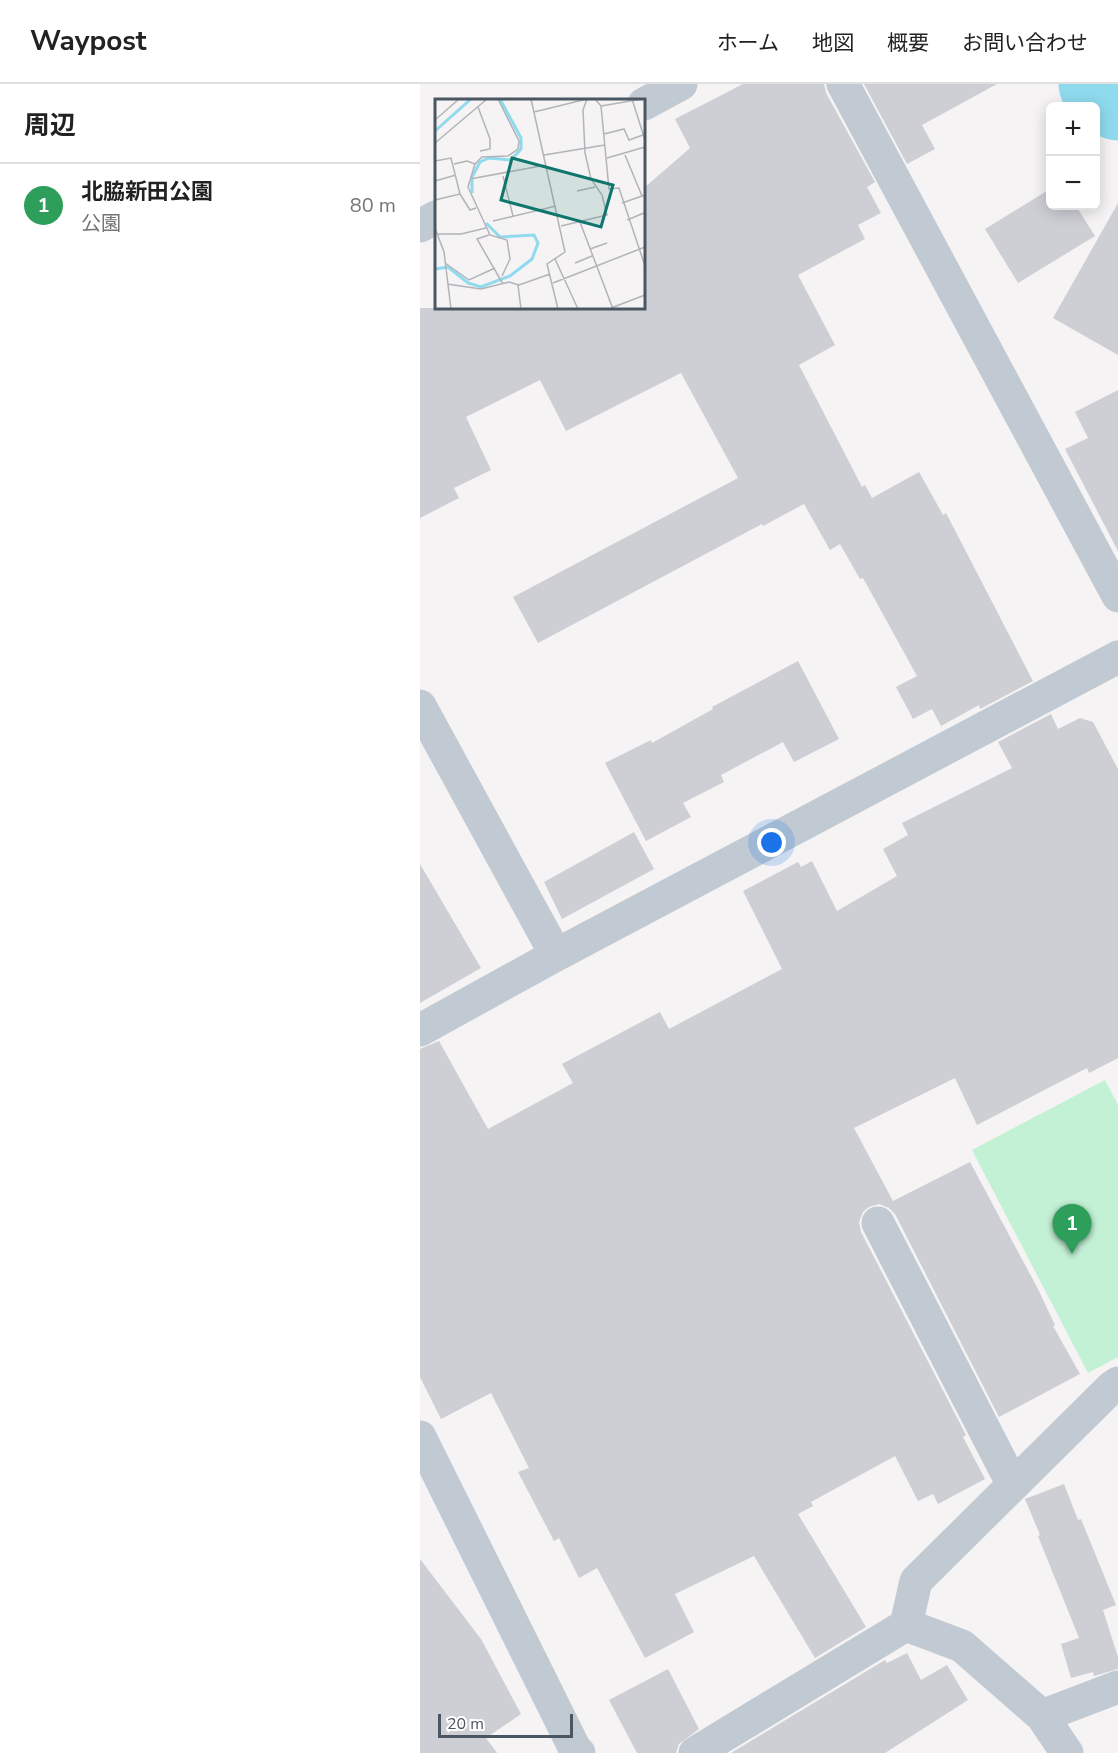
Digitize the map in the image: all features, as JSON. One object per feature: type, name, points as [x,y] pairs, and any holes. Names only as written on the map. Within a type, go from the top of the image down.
[{"type":"street","points":[[645,103],[681,84]]},
{"type":"street","points":[[843,84],[1118,596]]},
{"type":"street","points":[[420,226],[435,218]]},
{"type":"street","points":[[420,1030],[556,955],[1118,657]]},
{"type":"street","points":[[420,706],[556,955]]},
{"type":"street","points":[[878,1223],[1013,1485]]},
{"type":"street","points":[[695,1753],[906,1625],[916,1581],[1112,1386],[1118,1383]]},
{"type":"street","points":[[420,1437],[579,1753]]},
{"type":"street","points":[[906,1625],[962,1646],[1042,1716],[1067,1753]]},
{"type":"street","points":[[1042,1716],[1118,1687]]},
{"type":"green space","points":[[1105,1080],[1118,1105],[1118,1357],[1088,1373],[972,1150]]},
{"type":"building","points":[[743,84],[824,84],[826,93],[875,182],[867,187],[881,213],[858,225],[865,239],[798,275],[835,345],[799,365],[862,487],[865,485],[872,498],[919,472],[943,515],[946,513],[1033,681],[980,709],[979,705],[941,726],[932,709],[913,719],[896,687],[917,676],[863,578],[860,579],[840,544],[830,550],[804,504],[538,643],[513,597],[738,478],[681,373],[566,431],[540,380],[466,417],[491,470],[454,488],[459,498],[420,518],[420,308],[645,309],[645,187],[690,148],[675,119]]},
{"type":"building","points":[[864,84],[997,84],[922,125],[935,149],[907,164]]},
{"type":"building","points":[[1046,191],[1046,210],[1079,210],[1095,236],[1018,283],[985,229]]},
{"type":"building","points":[[1118,203],[1118,355],[1053,318]]},
{"type":"building","points":[[1118,390],[1118,551],[1065,449],[1088,438],[1075,412]]},
{"type":"building","points":[[798,661],[839,739],[794,762],[783,742],[721,775],[724,782],[683,803],[691,817],[646,841],[605,763],[651,740],[652,743],[713,709],[712,707]]},
{"type":"building","points":[[1051,714],[1058,729],[1080,718],[1093,722],[1118,769],[1118,1058],[1089,1073],[1087,1068],[977,1125],[955,1078],[854,1128],[893,1201],[970,1162],[1038,1289],[1055,1325],[1053,1326],[1080,1374],[999,1417],[895,1214],[889,1208],[879,1204],[869,1207],[863,1212],[859,1222],[861,1232],[966,1435],[963,1437],[985,1479],[938,1504],[933,1494],[918,1501],[895,1456],[811,1502],[813,1506],[798,1514],[866,1627],[815,1658],[754,1556],[675,1594],[694,1632],[645,1658],[597,1568],[579,1578],[559,1538],[554,1541],[518,1472],[529,1468],[491,1393],[441,1419],[420,1377],[420,1049],[439,1041],[488,1129],[573,1083],[562,1064],[660,1012],[669,1029],[782,969],[743,891],[798,862],[801,867],[812,861],[837,911],[897,876],[883,849],[908,835],[902,823],[1012,768],[998,742]]},
{"type":"building","points":[[634,832],[654,869],[562,919],[544,882]]},
{"type":"building","points":[[420,864],[481,968],[420,1003]]},
{"type":"building","points":[[1064,1484],[1116,1605],[1103,1610],[1118,1657],[1118,1669],[1094,1676],[1093,1672],[1071,1678],[1061,1644],[1079,1638],[1025,1499]]},
{"type":"building","points":[[420,1559],[481,1639],[521,1714],[486,1738],[497,1753],[420,1753]]},
{"type":"building","points":[[907,1653],[921,1680],[947,1665],[968,1700],[885,1753],[731,1753],[885,1660],[887,1663]]},
{"type":"building","points":[[668,1669],[699,1729],[679,1744],[676,1753],[637,1753],[609,1700]]},
{"type":"waterway","points":[[1099,84],[1118,100]]},
{"type":"place","name":"北脇新田公園","points":[[1072,1254]]}]
